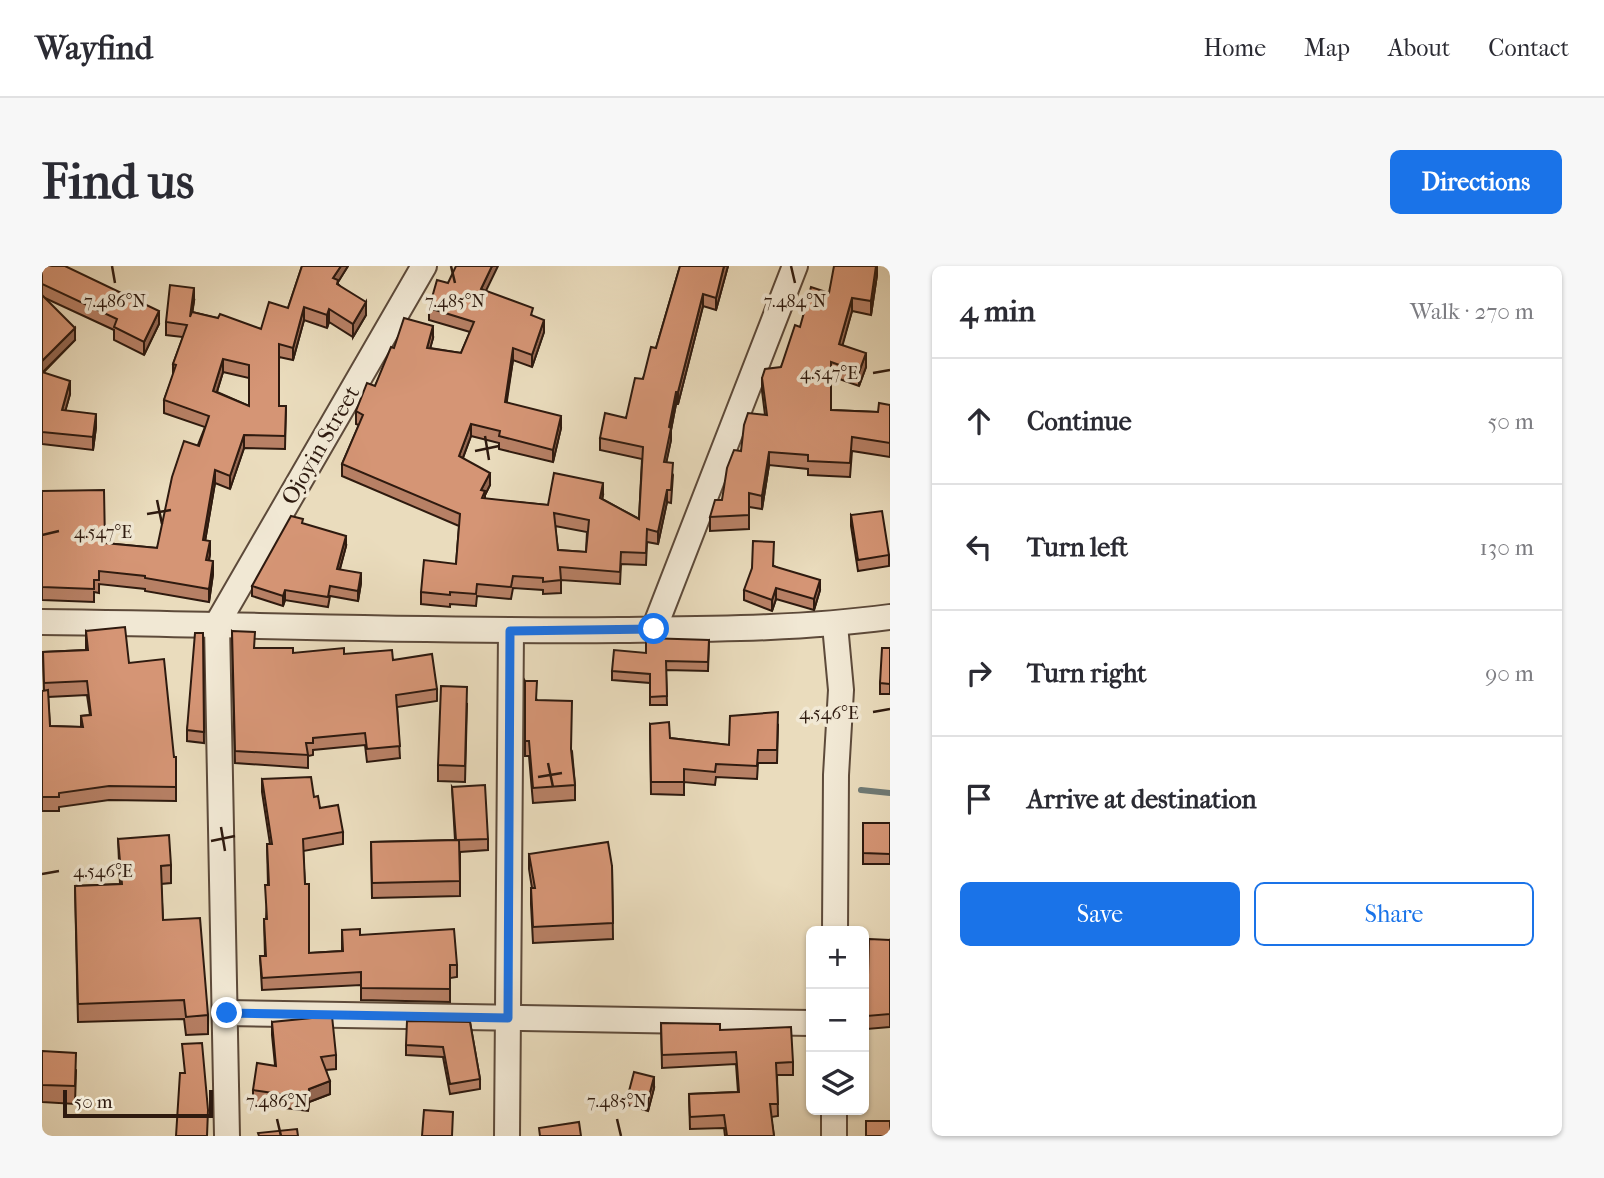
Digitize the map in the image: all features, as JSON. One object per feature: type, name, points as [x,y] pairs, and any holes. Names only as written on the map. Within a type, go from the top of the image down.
[{"type":"street","name":"Ojoyin Street","points":[[217,624],[424,266]]},
{"type":"street","points":[[654,629],[795,266]]},
{"type":"street","points":[[42,622],[510,631],[835,625],[890,617]]},
{"type":"street","points":[[217,624],[228,1136]]},
{"type":"street","points":[[835,625],[841,690],[836,775],[835,926]]},
{"type":"street","points":[[507,1136],[510,631]]},
{"type":"street","points":[[227,1013],[806,1023]]},
{"type":"street","points":[[834,1115],[834,1136]]},
{"type":"building","points":[[42,266],[65,266],[159,311],[144,342],[114,327],[117,319],[42,284]]},
{"type":"building","points":[[302,266],[341,266],[333,278],[338,280],[337,284],[366,302],[353,324],[329,309],[327,315],[304,307],[293,348],[279,344],[279,406],[286,406],[285,436],[244,435],[230,476],[215,470],[203,540],[210,541],[206,560],[213,561],[209,589],[145,576],[99,571],[99,580],[94,580],[94,589],[42,587],[42,491],[104,490],[105,543],[157,548],[172,477],[184,441],[199,446],[209,416],[164,400],[187,325],[166,322],[170,285],[194,288],[190,317],[192,312],[218,318],[220,314],[261,329],[269,302],[288,308]],"holes":[[[223,359],[249,365],[249,406],[213,391]]]},
{"type":"building","points":[[456,266],[492,266],[481,289],[533,308],[531,315],[544,320],[532,355],[513,348],[505,402],[561,416],[553,450],[499,436],[500,431],[471,424],[459,456],[490,473],[481,490],[485,491],[482,498],[548,505],[554,473],[603,483],[600,498],[639,519],[643,447],[600,438],[605,413],[626,418],[635,378],[643,379],[651,347],[656,348],[680,266],[724,266],[716,298],[703,294],[676,392],[664,462],[673,463],[671,490],[667,490],[658,532],[647,529],[646,553],[621,552],[620,572],[560,567],[561,580],[543,582],[543,578],[513,576],[511,587],[477,584],[476,594],[421,592],[424,560],[456,564],[460,514],[342,464],[363,415],[356,411],[367,383],[375,386],[391,347],[394,348],[404,318],[433,326],[427,348],[461,353],[474,322],[429,308],[437,280],[448,283]],"holes":[[[554,513],[589,520],[586,552],[558,550]]]},
{"type":"building","points":[[834,266],[876,266],[871,301],[852,298],[839,344],[866,353],[859,372],[831,362],[831,410],[878,412],[879,403],[890,405],[890,443],[852,437],[850,463],[808,461],[808,455],[769,452],[762,496],[749,493],[749,515],[710,517],[715,500],[722,500],[727,468],[734,450],[741,451],[748,413],[767,415],[762,378],[765,369],[781,367],[795,325],[800,327],[811,287],[829,293]]},
{"type":"building","points":[[42,295],[75,328],[42,361]]},
{"type":"building","points":[[42,372],[70,381],[62,410],[96,414],[93,437],[42,432]]},
{"type":"building","points":[[882,511],[889,555],[858,560],[851,515]]},
{"type":"building","points":[[291,516],[303,519],[302,523],[346,536],[337,569],[361,573],[358,591],[330,586],[328,597],[285,590],[283,596],[252,586]]},
{"type":"building","points":[[753,541],[774,542],[773,566],[820,580],[814,599],[776,588],[772,600],[744,590],[752,568]]},
{"type":"building","points":[[125,627],[129,663],[164,659],[176,757],[176,787],[109,786],[59,793],[59,797],[42,797],[42,691],[48,690],[50,726],[83,727],[81,716],[91,715],[87,681],[44,683],[43,652],[88,650],[86,631]]},
{"type":"building","points":[[232,631],[255,632],[254,648],[293,648],[293,653],[344,648],[344,654],[392,650],[393,660],[432,654],[437,689],[396,695],[400,746],[367,749],[365,733],[313,738],[313,743],[306,743],[308,755],[235,751]]},
{"type":"building","points":[[195,633],[203,633],[204,732],[187,730]]},
{"type":"building","points":[[646,638],[709,640],[708,662],[666,661],[667,696],[650,697],[650,674],[612,671],[614,650],[646,653]]},
{"type":"building","points":[[882,648],[890,648],[890,684],[880,683]]},
{"type":"building","points":[[525,681],[537,681],[536,700],[572,701],[571,749],[575,785],[533,788],[529,741],[525,741]]},
{"type":"building","points":[[441,686],[467,687],[465,766],[438,765]]},
{"type":"building","points":[[778,712],[777,750],[758,750],[757,766],[716,764],[715,772],[684,769],[684,782],[651,782],[650,724],[669,722],[670,738],[729,745],[730,716]]},
{"type":"building","points":[[311,777],[314,797],[318,796],[320,808],[338,805],[343,832],[303,839],[305,884],[309,884],[309,953],[343,951],[342,930],[360,929],[360,935],[454,929],[457,965],[450,965],[450,989],[361,988],[361,972],[262,978],[260,956],[266,956],[265,885],[269,885],[267,844],[272,844],[262,779]]},
{"type":"building","points":[[485,785],[488,839],[456,840],[452,787]]},
{"type":"building","points":[[863,823],[890,823],[890,854],[863,853]]},
{"type":"building","points":[[169,835],[171,865],[161,866],[163,920],[200,918],[208,1015],[186,1017],[184,1000],[78,1004],[75,886],[122,884],[118,839]]},
{"type":"building","points":[[459,840],[460,881],[372,883],[371,842]]},
{"type":"building","points":[[608,842],[612,866],[613,923],[533,927],[531,888],[535,888],[529,854]]},
{"type":"building","points":[[869,939],[890,940],[890,1014],[869,1016]]},
{"type":"building","points":[[332,1016],[336,1055],[321,1057],[330,1081],[309,1089],[308,1098],[253,1090],[257,1063],[276,1066],[272,1022]]},
{"type":"building","points":[[407,1021],[470,1022],[480,1079],[450,1084],[443,1047],[406,1045]]},
{"type":"building","points":[[661,1023],[720,1024],[720,1030],[791,1027],[793,1062],[776,1063],[778,1104],[770,1104],[774,1136],[727,1136],[724,1115],[690,1117],[689,1094],[739,1092],[736,1052],[662,1055]]},
{"type":"building","points":[[202,1043],[208,1110],[207,1136],[176,1136],[180,1073],[185,1073],[182,1044]]},
{"type":"building","points":[[42,1051],[76,1053],[75,1086],[42,1085]]},
{"type":"building","points":[[634,1072],[654,1077],[648,1100],[628,1095]]},
{"type":"building","points":[[424,1110],[453,1112],[452,1136],[422,1136]]},
{"type":"building","points":[[866,1121],[890,1121],[890,1136],[866,1136]]},
{"type":"building","points":[[579,1122],[581,1136],[540,1136],[539,1128]]},
{"type":"building","points":[[297,1129],[298,1136],[259,1136],[258,1133]]},
{"type":"waterway","points":[[861,790],[890,793]]},
{"type":"route","points":[[227,1013],[508,1018],[510,631],[654,629]]}]
